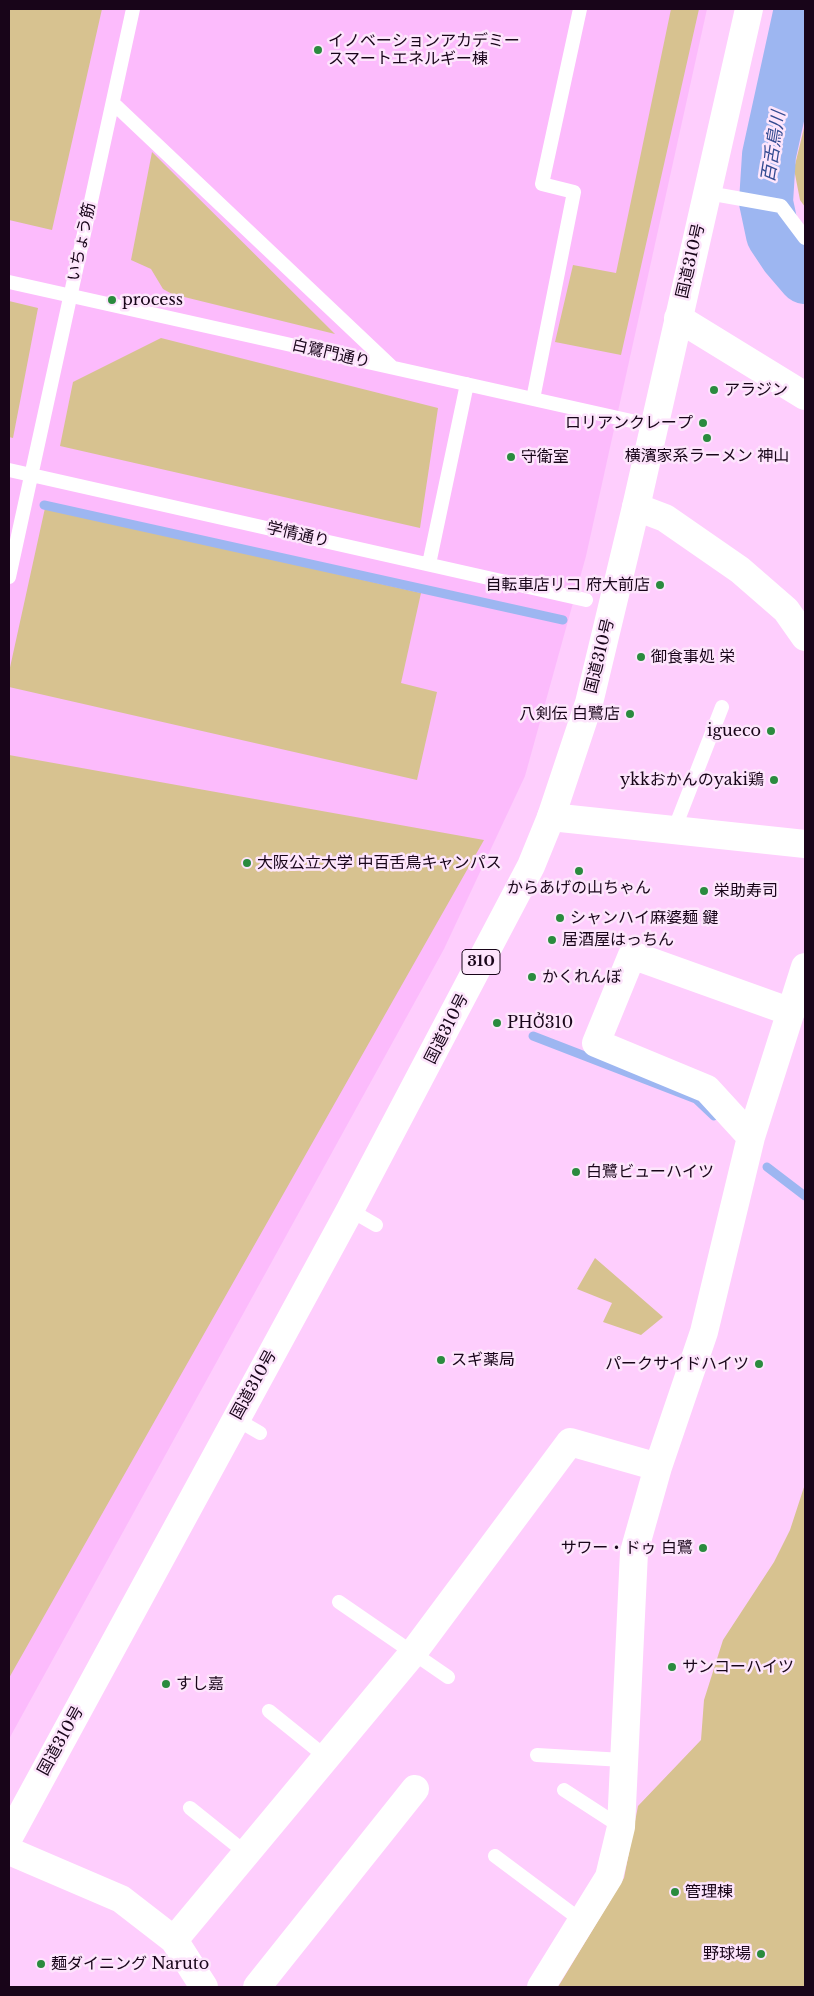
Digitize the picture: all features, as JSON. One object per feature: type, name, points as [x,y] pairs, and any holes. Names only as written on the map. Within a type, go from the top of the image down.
[{"type":"main road","name":"国道310号","points":[[9,1837],[350,1210],[531,866],[551,817],[589,703],[708,193],[748,9]]},
{"type":"main road","points":[[678,318],[805,396]]},
{"type":"main road","points":[[636,507],[665,518],[740,570],[795,614],[805,637]]},
{"type":"main road","points":[[551,817],[805,844]]},
{"type":"main road","points":[[751,1136],[706,1089],[596,1044],[632,955],[794,1019]]},
{"type":"main road","points":[[541,1987],[609,1877],[621,1827],[634,1552],[658,1468],[680,1377],[704,1332],[751,1136],[794,1019],[805,967]]},
{"type":"main road","points":[[174,1940],[413,1652],[570,1442],[658,1468]]},
{"type":"main road","points":[[257,1987],[415,1789]]},
{"type":"main road","points":[[9,1851],[121,1899],[174,1940],[204,1987]]},
{"type":"lane","name":"いちょう筋","points":[[9,577],[134,9]]},
{"type":"lane","points":[[533,399],[574,192],[542,184],[580,9]]},
{"type":"lane","points":[[113,103],[392,367]]},
{"type":"lane","points":[[708,193],[781,206],[805,238]]},
{"type":"lane","name":"白鷺門通り","points":[[9,282],[654,426]]},
{"type":"lane","points":[[429,564],[467,384]]},
{"type":"lane","name":"学情通り","points":[[9,470],[586,600]]},
{"type":"lane","points":[[674,830],[722,707]]},
{"type":"lane","points":[[350,1210],[376,1225]]},
{"type":"lane","points":[[236,1419],[260,1434]]},
{"type":"lane","points":[[339,1602],[448,1677]]},
{"type":"lane","points":[[269,1711],[326,1757]]},
{"type":"lane","points":[[538,1755],[623,1760]]},
{"type":"lane","points":[[564,1790],[621,1827]]},
{"type":"lane","points":[[190,1808],[246,1853]]},
{"type":"lane","points":[[495,1856],[582,1921]]},
{"type":"shaded area","name":"大阪公立大学 中百舌鳥キャンパス","points":[[9,9],[707,9],[586,556],[525,776],[444,949],[9,1739]]},
{"type":"shaded area","points":[[9,9],[102,9],[52,230],[9,220]]},
{"type":"shaded area","points":[[671,9],[699,9],[621,355],[555,342],[573,265],[616,273]]},
{"type":"shaded area","points":[[805,124],[805,207],[800,200],[794,169]]},
{"type":"shaded area","points":[[152,152],[335,334],[172,294],[163,289],[151,269],[131,260]]},
{"type":"shaded area","points":[[9,301],[38,308],[13,438],[9,437]]},
{"type":"shaded area","points":[[161,338],[438,408],[420,528],[60,446],[73,382]]},
{"type":"shaded area","points":[[45,508],[421,593],[401,683],[437,692],[417,780],[9,687],[9,672]]},
{"type":"shaded area","points":[[9,755],[484,840],[9,1678]]},
{"type":"shaded area","points":[[595,1258],[663,1317],[641,1335],[603,1322],[612,1303],[577,1289]]},
{"type":"shaded area","points":[[805,1484],[805,1987],[558,1987],[624,1878],[638,1806],[701,1740],[704,1700],[723,1640],[774,1562],[790,1530]]},
{"type":"waterway","name":"百舌鳥川","points":[[801,9],[769,155],[766,202],[773,235],[787,256],[805,277]]},
{"type":"waterway","points":[[44,505],[563,620]]},
{"type":"waterway","points":[[533,1036],[696,1099],[714,1116]]},
{"type":"waterway","points":[[767,1167],[805,1196]]},
{"type":"place","name":"イノベーションアカデミー スマートエネルギー棟","points":[[318,50]]},
{"type":"place","name":"process","points":[[112,300]]},
{"type":"place","name":"アラジン","points":[[714,390]]},
{"type":"place","name":"ロリアンクレープ","points":[[703,423]]},
{"type":"place","name":"横濱家系ラーメン 神山","points":[[707,438]]},
{"type":"place","name":"守衛室","points":[[511,457]]},
{"type":"place","name":"自転車店リコ 府大前店","points":[[660,585]]},
{"type":"place","name":"御食事処 栄","points":[[641,657]]},
{"type":"place","name":"八剣伝 白鷺店","points":[[630,714]]},
{"type":"place","name":"igueco","points":[[771,731]]},
{"type":"place","name":"ykkおかんのyaki鶏","points":[[774,780]]},
{"type":"place","name":"大阪公立大学 中百舌鳥キャンパス","points":[[247,863]]},
{"type":"place","name":"からあげの山ちゃん","points":[[579,871]]},
{"type":"place","name":"栄助寿司","points":[[704,891]]},
{"type":"place","name":"シャンハイ麻婆麺 鍵","points":[[560,918]]},
{"type":"place","name":"居酒屋はっちん","points":[[552,940]]},
{"type":"place","name":"かくれんぼ","points":[[532,977]]},
{"type":"place","name":"PHỞ310","points":[[497,1023]]},
{"type":"place","name":"白鷺ビューハイツ","points":[[576,1172]]},
{"type":"place","name":"スギ薬局","points":[[441,1360]]},
{"type":"place","name":"パークサイドハイツ","points":[[759,1364]]},
{"type":"place","name":"サワー・ドゥ 白鷺","points":[[703,1548]]},
{"type":"place","name":"サンコーハイツ","points":[[672,1667]]},
{"type":"place","name":"すし嘉","points":[[166,1684]]},
{"type":"place","name":"管理棟","points":[[675,1892]]},
{"type":"place","name":"野球場","points":[[761,1954]]},
{"type":"place","name":"麺ダイニング Naruto","points":[[41,1964]]}]
